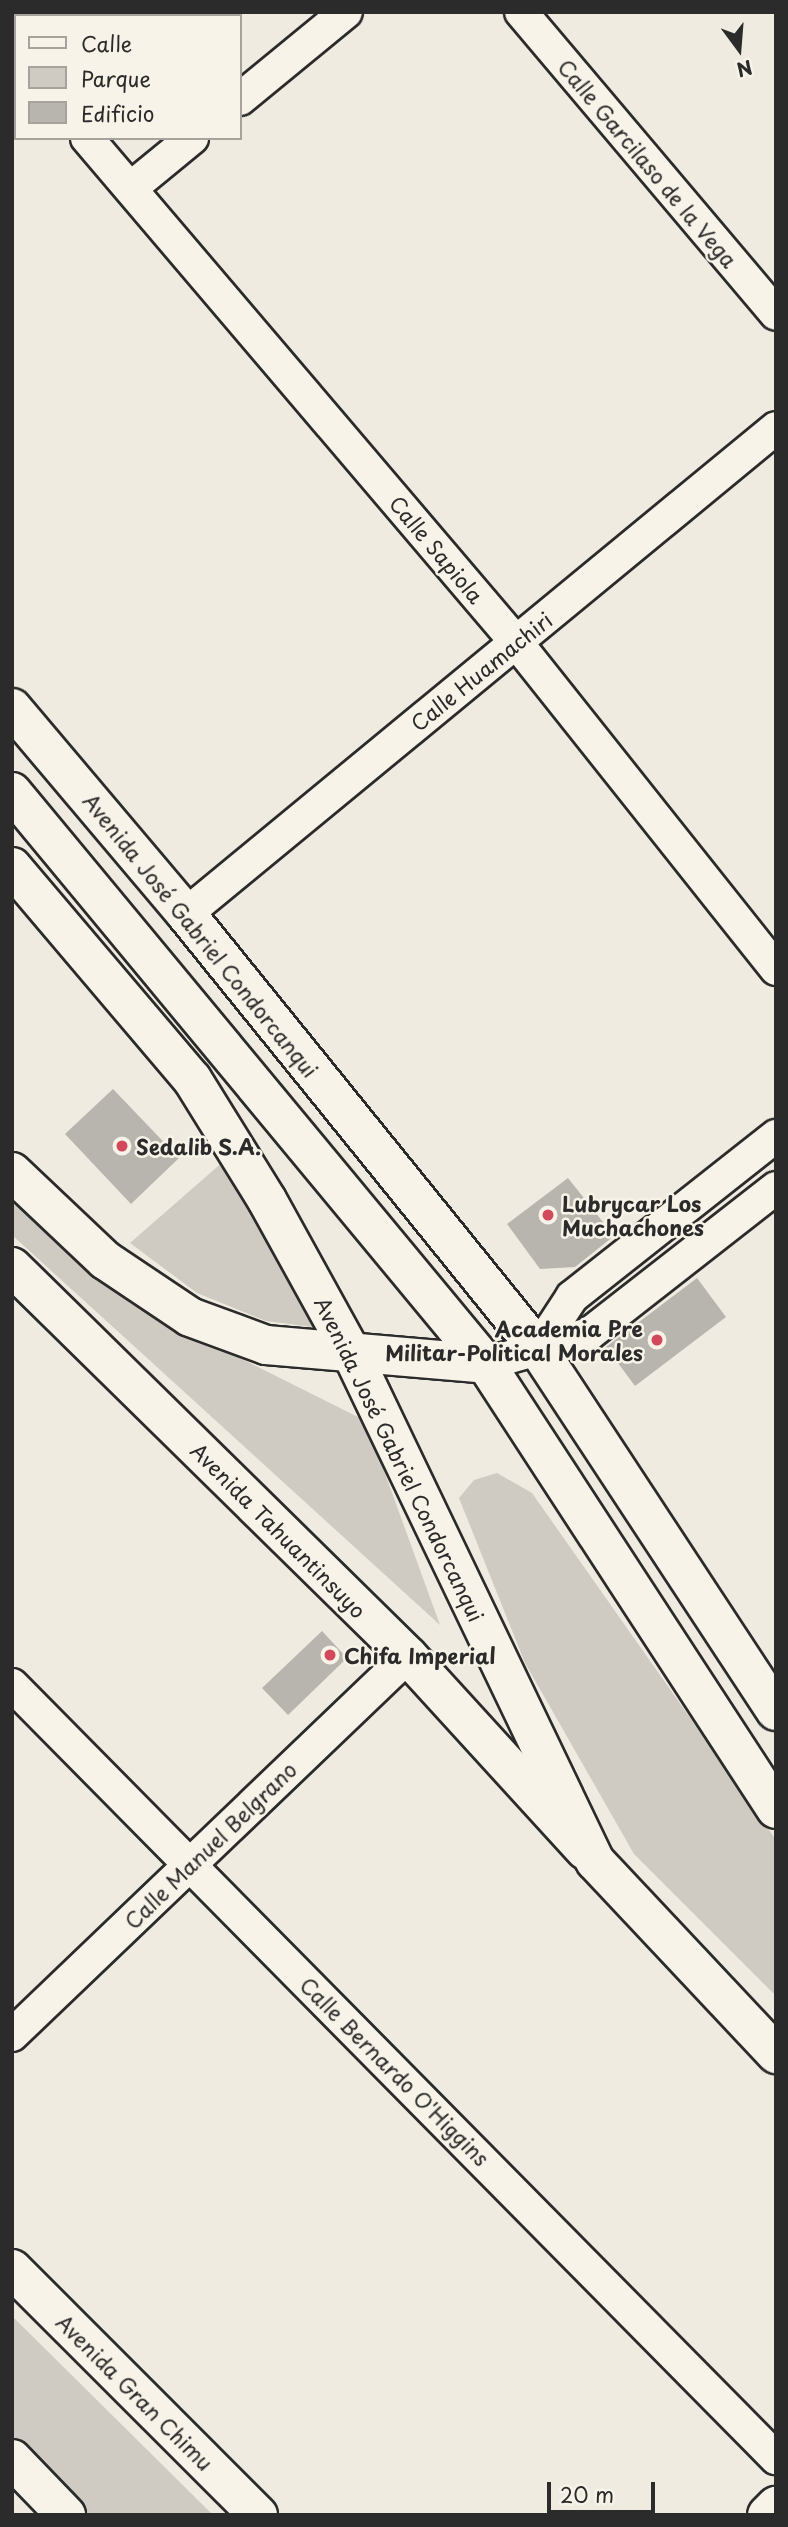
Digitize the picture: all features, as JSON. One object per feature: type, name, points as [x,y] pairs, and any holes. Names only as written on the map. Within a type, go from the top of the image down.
[{"type":"main road","name":"Avenida José Gabriel Condorcanqui","points":[[12,708],[186,914],[538,1349],[776,1711]]},
{"type":"main road","points":[[16,805],[486,1364],[776,1809]]},
{"type":"main road","name":"Avenida José Gabriel Condorcanqui","points":[[12,867],[192,1079],[267,1200],[354,1356],[595,1861],[776,2054]]},
{"type":"main road","points":[[12,1172],[105,1260],[190,1317],[265,1345],[354,1356],[486,1364]]},
{"type":"main road","name":"Avenida Tahuantinsuyo","points":[[12,1267],[408,1656],[595,1861]]},
{"type":"main road","name":"Avenida Gran Chimu","points":[[12,2269],[258,2515]]},
{"type":"main road","points":[[12,2459],[66,2515]]},
{"type":"main road","points":[[767,2515],[776,2506]]},
{"type":"street","points":[[242,97],[346,12]]},
{"type":"street","name":"Calle Garcilaso de la Vega","points":[[521,12],[776,314]]},
{"type":"street","name":"Calle Sapiola","points":[[89,140],[516,642],[776,969]]},
{"type":"street","points":[[131,188],[190,140]]},
{"type":"street","name":"Calle Huamachiri","points":[[186,914],[776,428]]},
{"type":"street","points":[[538,1349],[572,1297],[776,1136]]},
{"type":"street","points":[[486,1364],[589,1334],[776,1188]]},
{"type":"street","name":"Calle Manuel Belgrano","points":[[12,2035],[408,1656]]},
{"type":"street","name":"Calle Bernardo O'Higgins","points":[[12,1685],[776,2458]]},
{"type":"green space","points":[[225,1160],[320,1328],[266,1321],[197,1293],[130,1243]]},
{"type":"green space","points":[[15,1194],[130,1303],[366,1421],[440,1625],[12,1235]]},
{"type":"green space","points":[[497,1473],[532,1493],[776,1840],[776,1996],[634,1854],[525,1663],[459,1498],[474,1480]]},
{"type":"green space","points":[[12,2316],[213,2515],[90,2515],[12,2436]]},
{"type":"building","name":"Sedalib S.A.","points":[[113,1089],[179,1158],[131,1204],[65,1134]]},
{"type":"building","points":[[568,1178],[614,1236],[575,1267],[540,1269],[507,1224]]},
{"type":"building","points":[[697,1278],[726,1317],[635,1386],[606,1347]]},
{"type":"building","points":[[322,1631],[347,1658],[288,1715],[262,1688]]},
{"type":"place","name":"Sedalib S.A.","points":[[122,1146]]},
{"type":"place","name":"Lubrycar Los Muchachones","points":[[548,1215]]},
{"type":"place","name":"Academia Pre Militar-Political Morales","points":[[657,1340]]},
{"type":"place","name":"Chifa Imperial","points":[[330,1655]]}]
